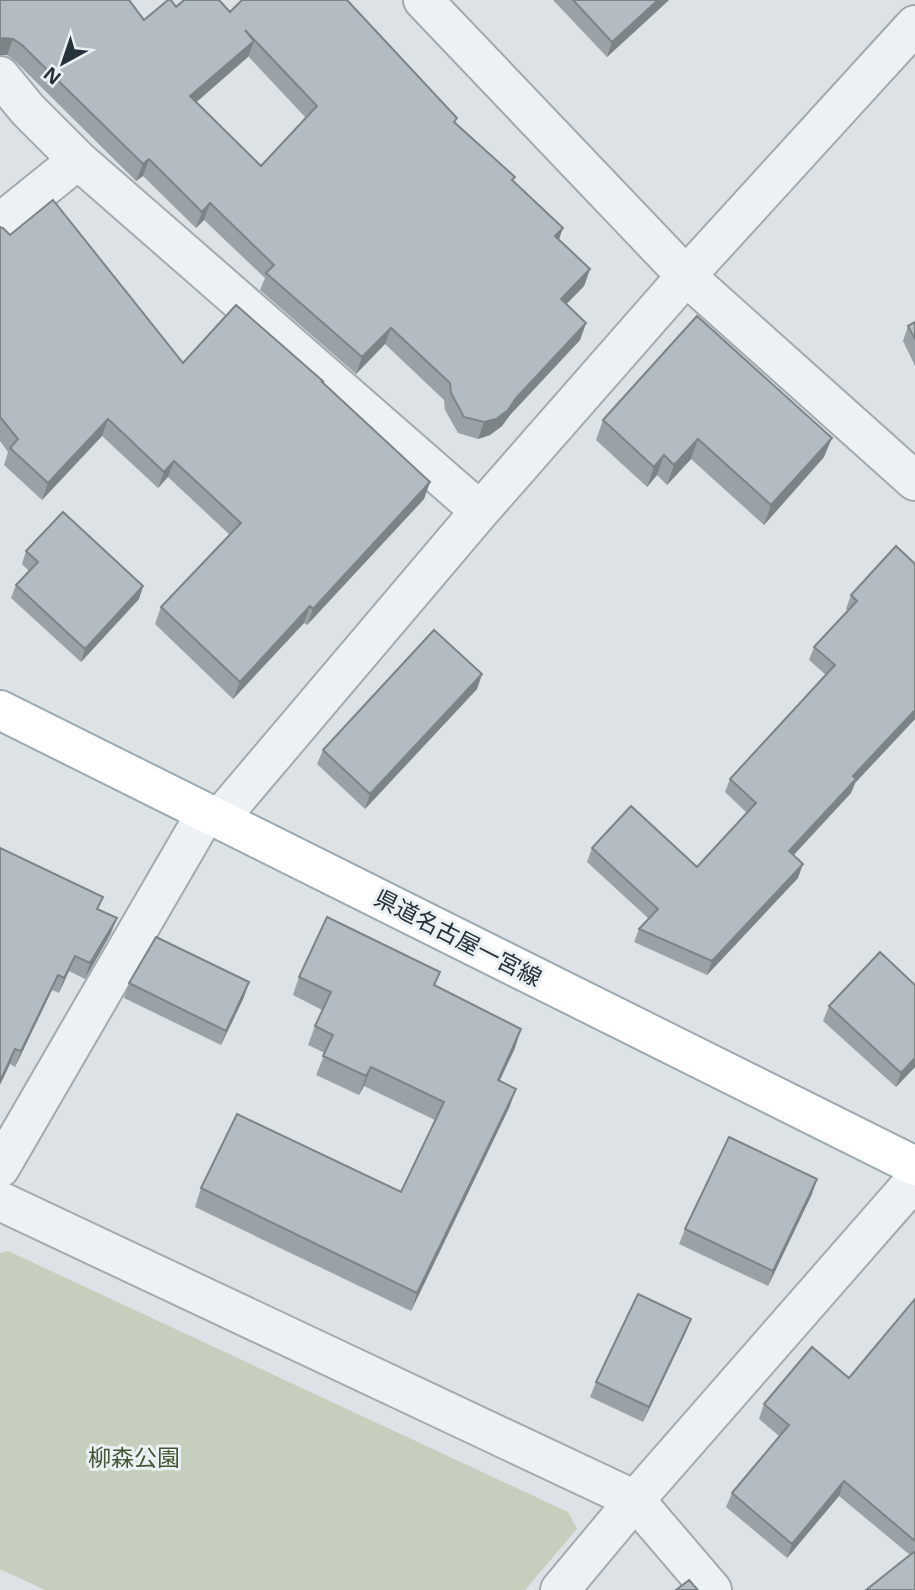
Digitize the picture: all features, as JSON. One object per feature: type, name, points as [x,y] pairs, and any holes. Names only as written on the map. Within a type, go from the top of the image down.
[{"type":"main road","name":"県道名古屋一宮線","points":[[0,710],[915,1166]]},
{"type":"street","points":[[424,0],[686,276],[915,481]]},
{"type":"street","points":[[0,1168],[213,816],[686,276],[915,24]]},
{"type":"street","points":[[0,76],[28,110],[78,160],[480,511]]},
{"type":"street","points":[[0,223],[78,160]]},
{"type":"street","points":[[560,1590],[635,1500],[915,1180]]},
{"type":"street","points":[[0,1201],[635,1500],[712,1590]]},
{"type":"green space","name":"柳森公園","points":[[8,1251],[568,1512],[577,1529],[525,1590],[45,1590],[0,1569],[0,1253]]},
{"type":"building","points":[[0,0],[129,0],[144,20],[168,0],[176,7],[184,0],[219,0],[230,12],[242,0],[347,0],[457,118],[454,122],[515,177],[512,180],[563,228],[555,236],[590,269],[561,299],[586,323],[508,410],[496,419],[484,422],[464,417],[451,393],[450,383],[391,328],[362,357],[266,273],[274,265],[210,203],[202,212],[149,159],[143,164],[22,45],[13,39],[0,39]],"holes":[[[245,30],[317,106],[261,166],[190,96],[254,41]]]},
{"type":"building","points":[[573,0],[658,0],[612,42]]},
{"type":"building","points":[[53,200],[183,363],[236,305],[324,382],[321,381],[430,482],[313,609],[310,606],[240,682],[161,607],[241,523],[174,461],[164,472],[108,419],[48,483],[10,448],[18,439],[0,417],[0,227],[10,235]]},
{"type":"building","points":[[697,316],[832,438],[771,505],[698,439],[674,465],[664,455],[654,467],[603,420]]},
{"type":"building","points":[[915,322],[915,339],[908,326]]},
{"type":"building","points":[[63,512],[143,586],[85,649],[16,585],[38,562],[26,551]]},
{"type":"building","points":[[896,546],[915,564],[915,710],[853,776],[856,779],[789,851],[803,864],[712,961],[639,929],[658,909],[592,848],[631,806],[697,867],[756,803],[730,779],[835,665],[814,647],[857,601],[851,595]]},
{"type":"building","points":[[434,630],[482,674],[370,794],[323,750]]},
{"type":"building","points":[[0,848],[103,897],[97,909],[117,918],[90,963],[75,956],[64,978],[58,975],[21,1051],[15,1049],[0,1081]]},
{"type":"building","points":[[327,917],[440,972],[434,985],[521,1029],[498,1080],[516,1089],[417,1293],[201,1188],[237,1114],[401,1192],[444,1102],[371,1067],[366,1076],[323,1056],[333,1035],[315,1026],[331,992],[299,977]]},
{"type":"building","points":[[156,937],[249,982],[226,1031],[129,983]]},
{"type":"building","points":[[880,952],[915,985],[915,1058],[901,1073],[829,1006]]},
{"type":"building","points":[[729,1137],[817,1179],[773,1271],[685,1229]]},
{"type":"building","points":[[638,1294],[691,1319],[649,1407],[596,1382]]},
{"type":"building","points":[[915,1299],[915,1541],[844,1481],[792,1544],[732,1493],[789,1425],[764,1404],[812,1347],[849,1378]]},
{"type":"building","points":[[915,1551],[915,1590],[866,1590]]},
{"type":"building","points":[[689,1580],[698,1590],[676,1590]]}]
